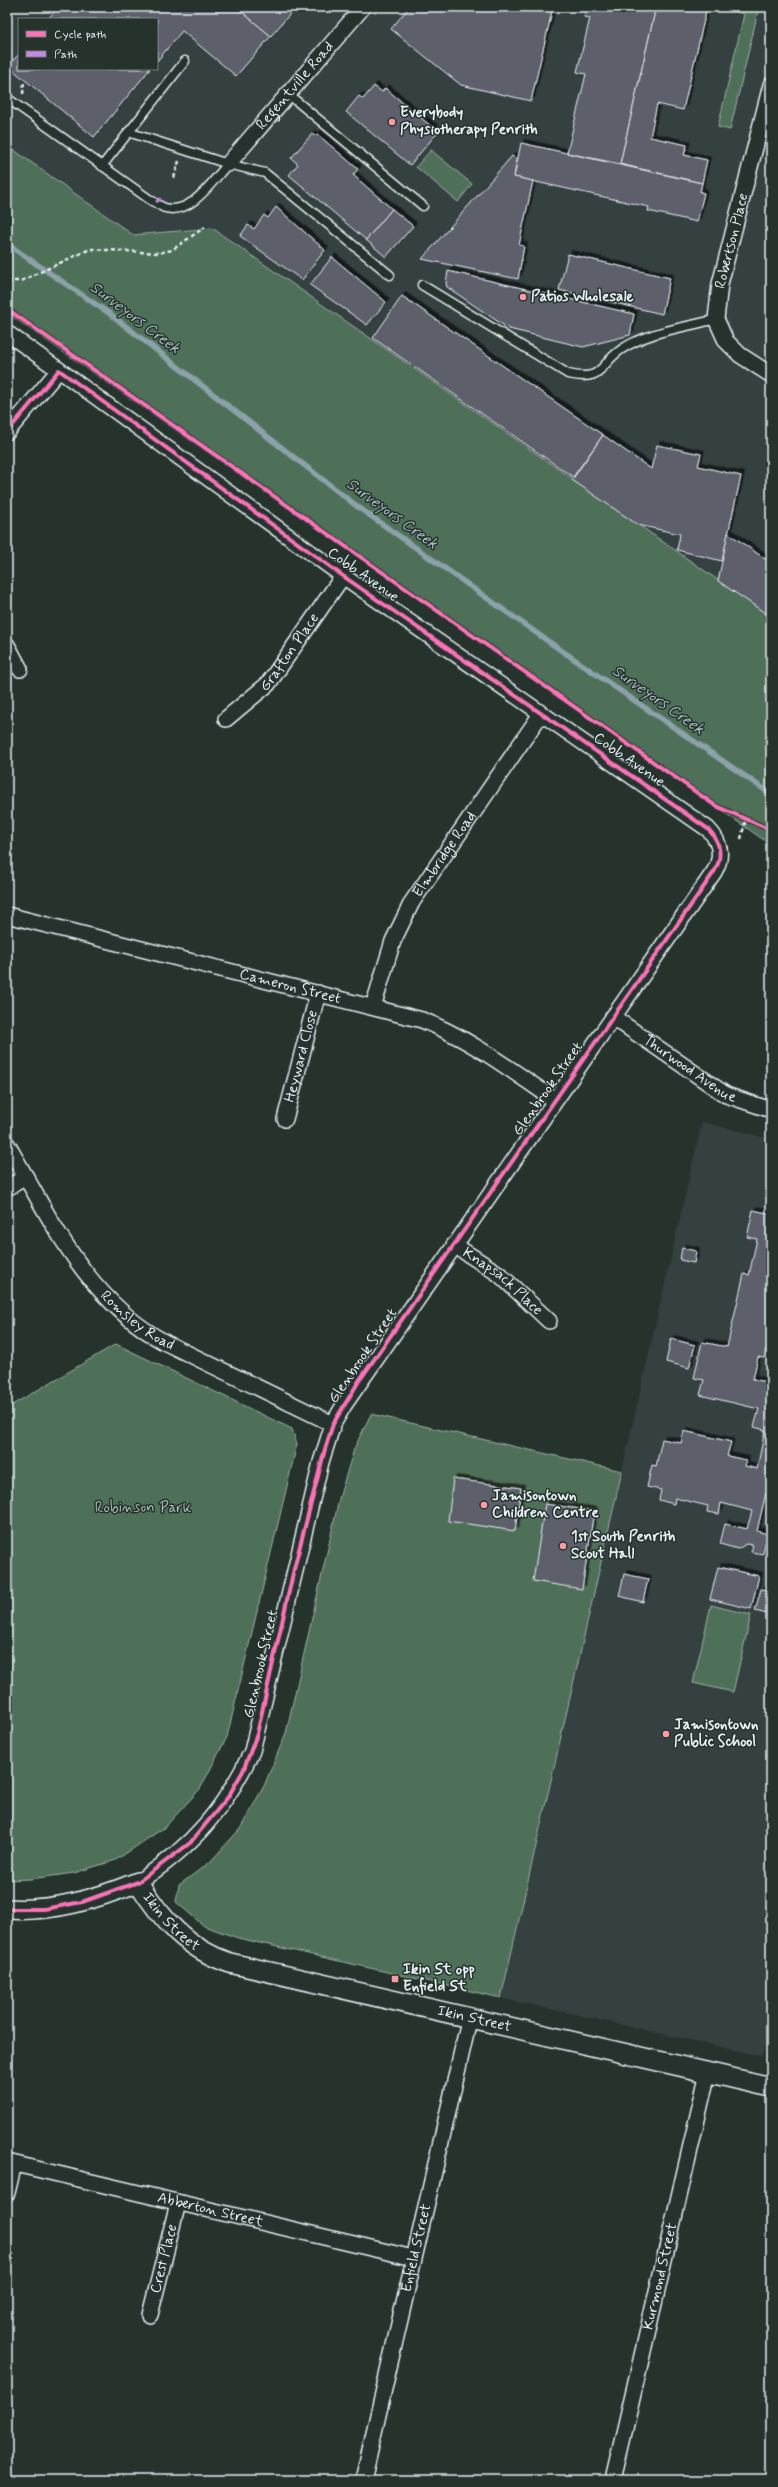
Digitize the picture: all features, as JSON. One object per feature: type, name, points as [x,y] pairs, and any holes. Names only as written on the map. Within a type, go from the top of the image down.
[{"type":"street","name":"Regentville Road","points":[[228,164],[363,7]]},
{"type":"street","name":"Robertson Place","points":[[716,319],[720,284],[771,85]]},
{"type":"street","points":[[716,319],[726,340],[735,350],[771,375]]},
{"type":"street","name":"Cobb Avenue","points":[[7,333],[343,576],[708,829],[719,844]]},
{"type":"street","points":[[7,432],[59,370]]},
{"type":"street","name":"Grafton Place","points":[[226,719],[268,684],[343,576]]},
{"type":"street","points":[[7,645],[20,669]]},
{"type":"street","name":"Elmbridge Road","points":[[373,1007],[393,941],[412,902],[541,714]]},
{"type":"street","name":"Glenbrook Street","points":[[7,1909],[44,1909],[82,1902],[138,1882],[172,1859],[203,1829],[235,1784],[252,1751],[321,1462],[333,1424],[359,1381],[714,872],[720,857],[719,844]]},
{"type":"street","name":"Cameron Street","points":[[7,915],[422,1020],[452,1033],[478,1048],[555,1100]]},
{"type":"street","name":"Heyward Close","points":[[285,1119],[318,993]]},
{"type":"street","name":"Thurwood Avenue","points":[[613,1017],[726,1095],[771,1110]]},
{"type":"street","name":"Romsley Road","points":[[7,1144],[78,1265],[99,1291],[131,1321],[166,1344],[333,1424]]},
{"type":"street","points":[[7,1188],[26,1177]]},
{"type":"street","name":"Knapsack Place","points":[[454,1245],[504,1279],[549,1321]]},
{"type":"street","name":"Ikin Street","points":[[138,1882],[168,1925],[192,1944],[222,1960],[470,2016],[771,2087]]},
{"type":"street","name":"Enfield Street","points":[[363,2480],[470,2016]]},
{"type":"street","name":"Kurmond Street","points":[[613,2480],[708,2072]]},
{"type":"street","points":[[7,2193],[10,2163]]},
{"type":"street","name":"Abberton Street","points":[[10,2163],[413,2258]]},
{"type":"street","name":"Crest Place","points":[[150,2315],[178,2203]]},
{"type":"lane","points":[[102,166],[185,61]]},
{"type":"lane","points":[[288,94],[422,206]]},
{"type":"lane","points":[[7,98],[149,199],[166,208],[181,207],[192,203],[228,164]]},
{"type":"lane","points":[[128,132],[181,150],[265,173],[390,275]]},
{"type":"lane","points":[[422,285],[568,374],[582,377],[596,375],[621,350],[636,341],[716,319]]},
{"type":"path","points":[[174,178],[181,150]]},
{"type":"path","points":[[7,281],[21,281],[90,249],[158,253],[172,250],[205,227]]},
{"type":"path","points":[[738,815],[752,821]]},
{"type":"path","points":[[741,839],[746,818]]},
{"type":"shaded area","points":[[7,7],[771,7],[771,617],[212,228],[133,235],[7,145]]},
{"type":"shaded area","name":"Jamisontown Public School","points":[[702,1122],[771,1139],[771,2018],[762,2056],[501,1998]]},
{"type":"green space","points":[[728,7],[759,7],[730,130],[718,127],[744,14],[727,9]]},
{"type":"green space","points":[[7,145],[133,235],[212,228],[771,617],[771,845],[7,313]]},
{"type":"green space","points":[[431,150],[472,184],[458,202],[416,167]]},
{"type":"green space","name":"Robinson Park","points":[[116,1344],[292,1429],[297,1444],[227,1737],[200,1789],[165,1827],[116,1860],[74,1873],[31,1879],[7,1880],[7,1408]]},
{"type":"green space","points":[[371,1414],[622,1471],[501,1998],[238,1938],[204,1926],[176,1902],[179,1885],[210,1862],[240,1829],[264,1786],[286,1733],[340,1495],[354,1449]]},
{"type":"green space","points":[[711,1605],[751,1615],[733,1692],[693,1683]]},
{"type":"building","points":[[58,7],[236,7],[271,36],[236,76],[182,31],[158,60],[158,18],[49,18]]},
{"type":"building","points":[[236,7],[296,7],[271,36]]},
{"type":"building","points":[[409,7],[553,7],[531,101],[461,85],[391,29]]},
{"type":"building","points":[[586,7],[656,7],[620,164],[567,153],[586,74],[577,72],[590,18],[584,17]]},
{"type":"building","points":[[656,7],[707,7],[683,110],[657,104],[650,137],[687,145],[684,155],[707,160],[702,183],[620,164]]},
{"type":"building","points":[[18,55],[18,70],[149,70],[94,137],[8,66]]},
{"type":"building","name":"Everybody Physiotherapy Penrith","points":[[374,86],[382,92],[385,88],[438,132],[410,165],[346,112],[359,96],[363,99]]},
{"type":"building","points":[[312,134],[315,136],[317,134],[358,169],[353,175],[392,209],[366,240],[289,175],[298,164],[291,158]]},
{"type":"building","points":[[521,143],[702,183],[700,192],[704,193],[697,222],[648,211],[649,207],[514,177]]},
{"type":"building","points":[[512,156],[517,159],[514,177],[533,181],[519,245],[524,246],[518,279],[422,259]]},
{"type":"building","points":[[276,207],[325,250],[302,280],[240,236],[248,225],[254,229],[264,215],[268,218]]},
{"type":"building","points":[[392,209],[413,226],[386,257],[366,240]]},
{"type":"building","points":[[568,254],[670,278],[662,314],[559,290]]},
{"type":"building","points":[[332,257],[386,302],[367,325],[310,285]]},
{"type":"building","points":[[448,271],[634,314],[630,335],[583,347],[509,329],[447,287],[446,283]]},
{"type":"building","points":[[402,296],[603,435],[573,477],[373,338]]},
{"type":"building","points":[[771,308],[771,328],[767,325]]},
{"type":"building","points":[[603,435],[651,469],[657,445],[701,454],[698,466],[741,476],[722,561],[677,550],[680,534],[638,525],[572,480]]},
{"type":"building","points":[[728,533],[771,563],[771,617],[718,581]]},
{"type":"building","points":[[753,1210],[771,1214],[771,1350],[766,1349],[764,1358],[758,1357],[753,1379],[771,1383],[771,1494],[766,1493],[757,1531],[767,1534],[763,1554],[751,1552],[753,1545],[746,1544],[738,1549],[720,1544],[725,1524],[747,1529],[752,1511],[721,1503],[719,1514],[707,1512],[708,1506],[675,1498],[674,1504],[659,1500],[661,1490],[647,1487],[652,1465],[656,1466],[662,1439],[681,1443],[684,1431],[731,1442],[727,1456],[746,1460],[745,1466],[757,1469],[765,1430],[754,1427],[759,1409],[700,1395],[704,1380],[694,1378],[702,1342],[727,1347],[744,1274],[749,1275],[757,1239],[747,1237]]},
{"type":"building","points":[[682,1248],[696,1251],[694,1263],[680,1260]]},
{"type":"building","points":[[671,1339],[695,1345],[689,1368],[666,1362]]},
{"type":"building","name":"Jamisontown Children Centre","points":[[453,1479],[521,1488],[515,1531],[448,1521]]},
{"type":"building","name":"1st South Penrith Scout Hall","points":[[545,1504],[594,1511],[582,1589],[533,1581]]},
{"type":"building","points":[[718,1567],[759,1576],[751,1609],[710,1599]]},
{"type":"building","points":[[624,1574],[648,1579],[643,1602],[619,1596]]},
{"type":"building","points":[[761,1589],[771,1591],[771,1615],[755,1611]]},
{"type":"waterway","name":"Surveyors Creek","points":[[7,244],[110,314],[358,507],[552,644],[771,794]]},
{"type":"marked path","points":[[156,202],[162,198]]},
{"type":"cycle path","points":[[7,309],[716,806],[771,830]]},
{"type":"cycle path","points":[[7,432],[59,370],[343,576],[708,829],[716,839],[719,850],[719,861],[714,872],[359,1381],[333,1424],[325,1449],[294,1569],[257,1734],[243,1771],[228,1797],[190,1843],[138,1882],[82,1902],[44,1909],[7,1909]]},
{"type":"place","name":"Everybody Physiotherapy Penrith","points":[[392,122]]},
{"type":"place","name":"Patios Wholesale","points":[[523,297]]},
{"type":"place","name":"Jamisontown Children Centre","points":[[484,1505]]},
{"type":"place","name":"1st South Penrith Scout Hall","points":[[563,1546]]},
{"type":"place","name":"Jamisontown Public School","points":[[666,1734]]},
{"type":"place","name":"Ikin St opp Enfield St","points":[[395,1979]]}]
